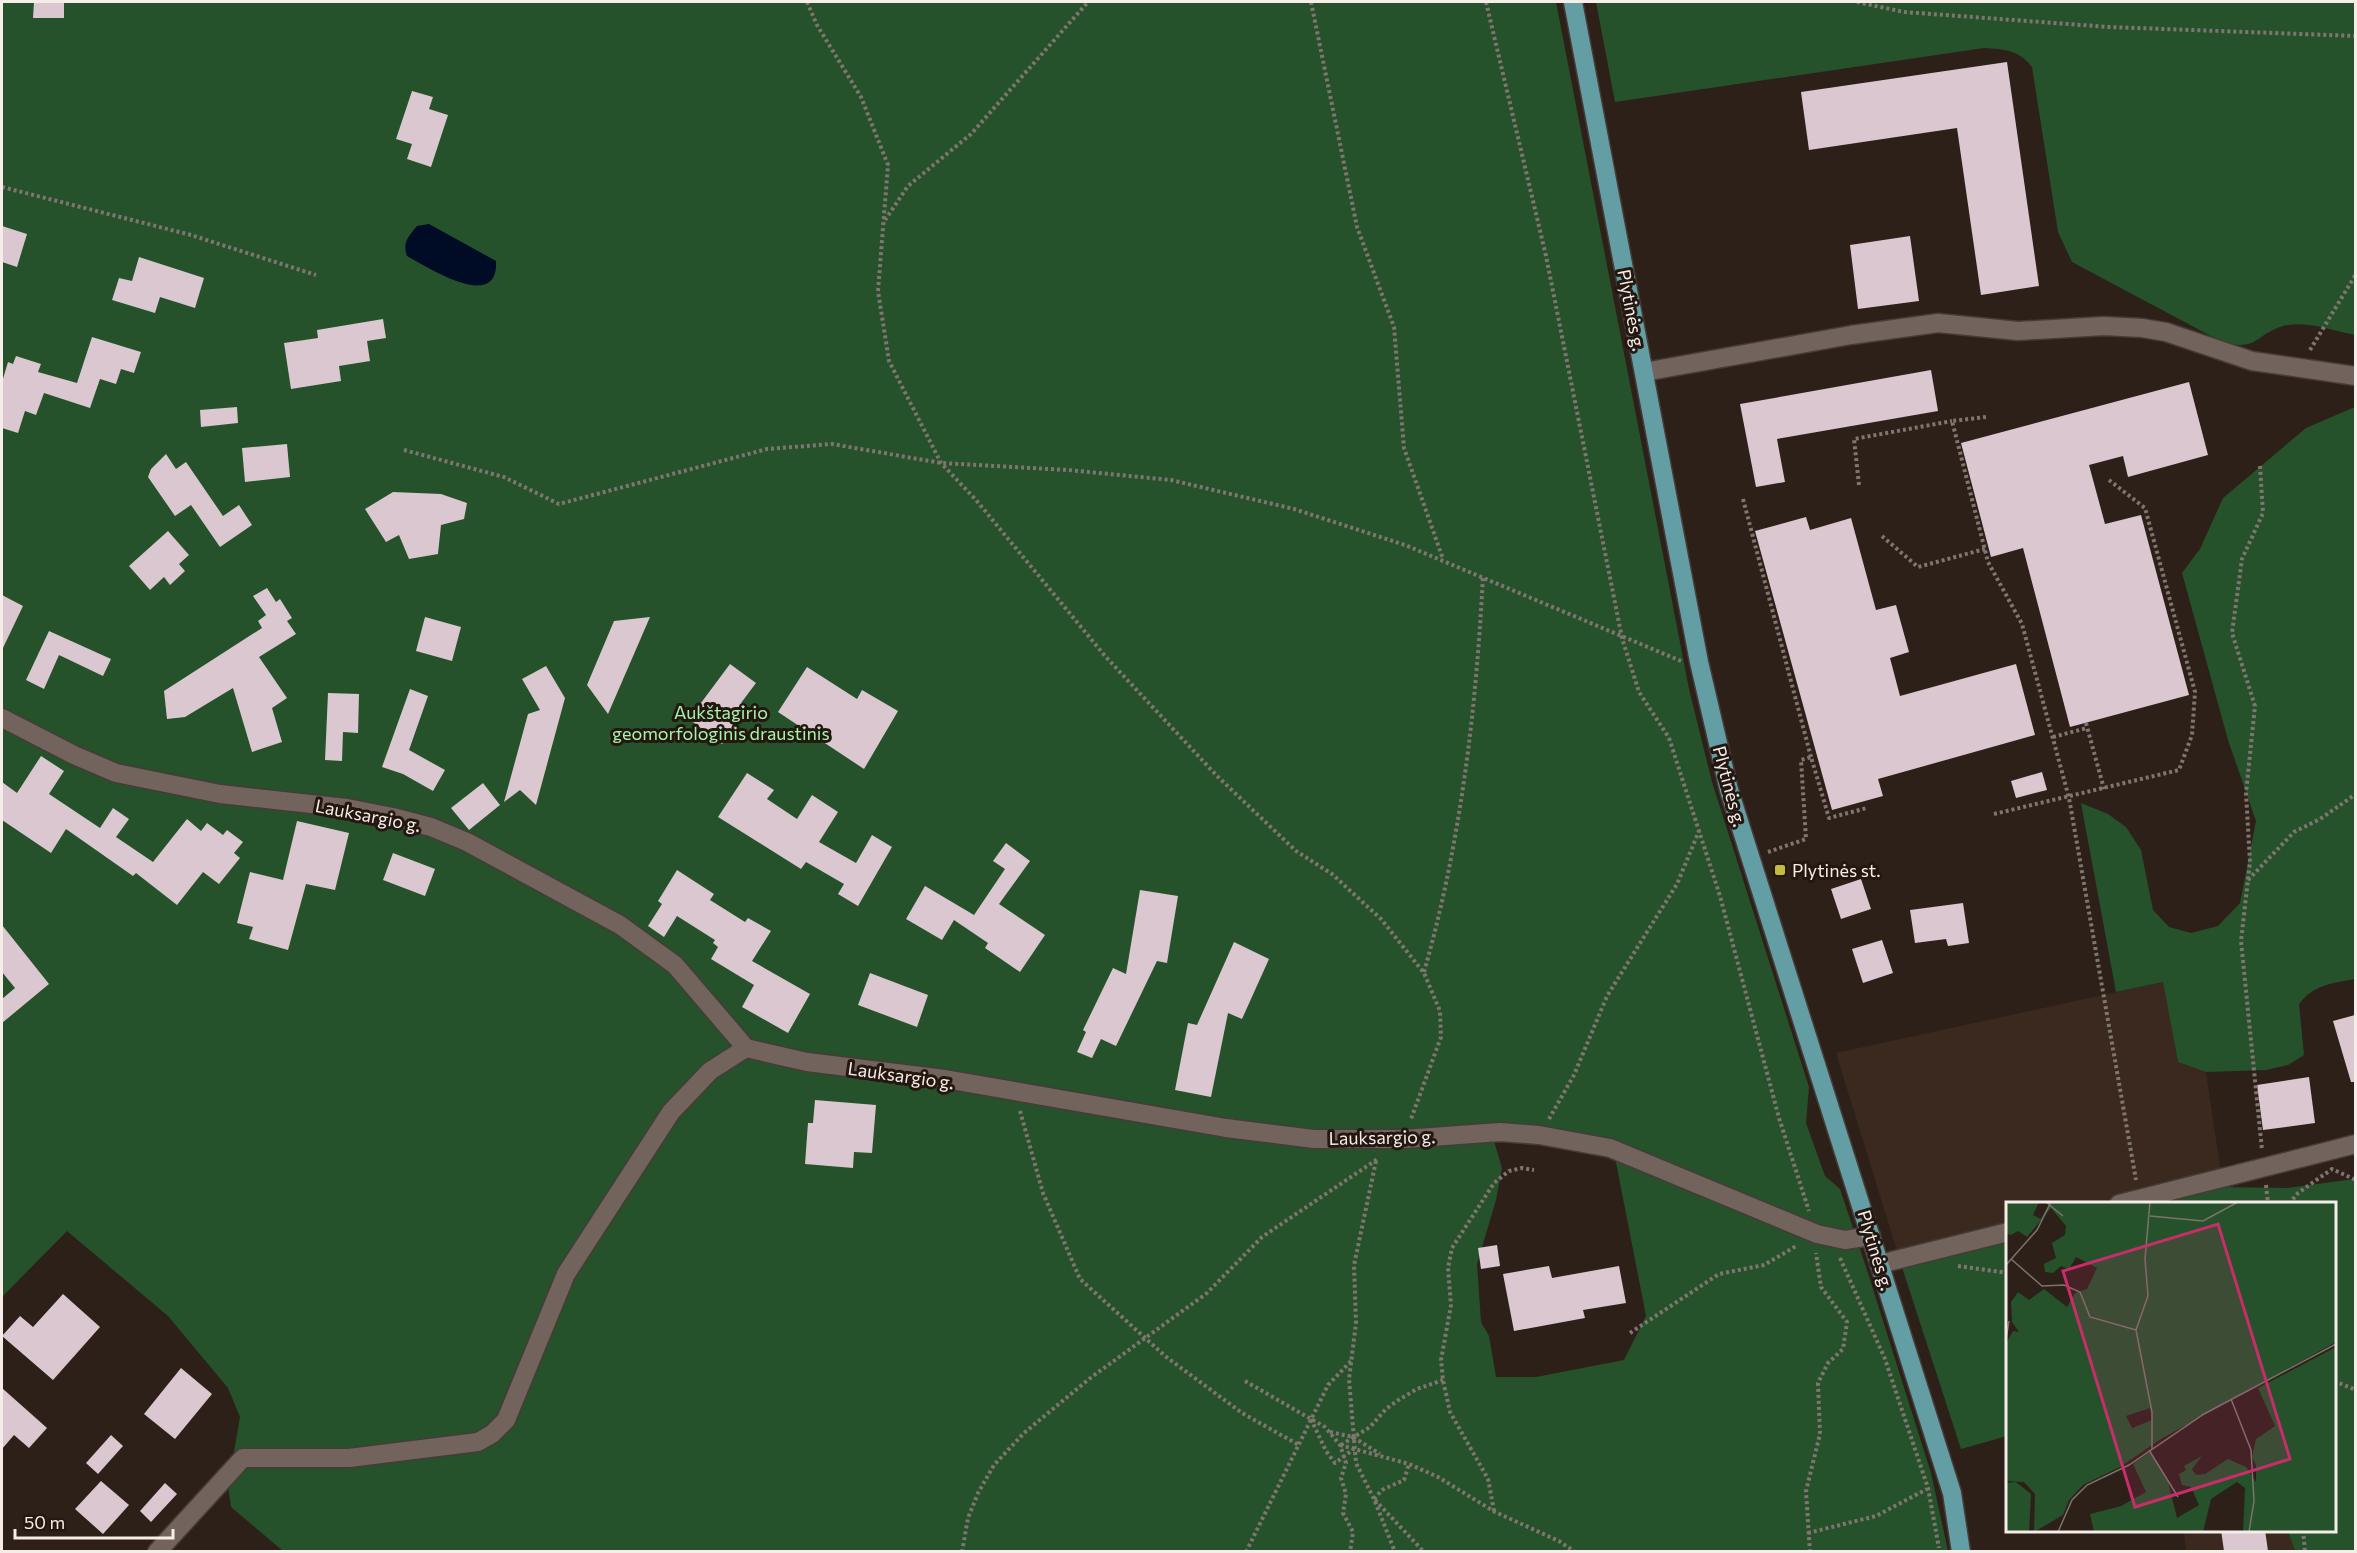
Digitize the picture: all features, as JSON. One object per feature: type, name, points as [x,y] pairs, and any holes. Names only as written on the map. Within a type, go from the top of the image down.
[{"type":"main road","name":"Plytinės g.","points":[[1574,2],[1699,662],[1729,790],[1952,1492],[1961,1551]]},
{"type":"street","points":[[1644,372],[1851,335],[1938,323],[2018,331],[2104,326],[2142,328],[2166,332],[2252,361],[2355,376]]},
{"type":"street","name":"Lauksargio g.","points":[[2,718],[74,755],[116,773],[220,794],[347,808],[393,817],[431,827],[468,842],[620,925],[675,964],[746,1048],[807,1062],[945,1079],[1014,1094],[1151,1114],[1226,1128],[1314,1139],[1404,1139],[1500,1132],[1539,1135],[1610,1148],[1816,1234],[1845,1240],[1871,1236]]},
{"type":"street","points":[[157,1551],[243,1458],[349,1458],[478,1442],[492,1434],[506,1420],[518,1396],[553,1302],[566,1274],[670,1112],[710,1071],[746,1048]]},
{"type":"street","points":[[2123,1202],[2355,1144]]},
{"type":"street","points":[[1880,1264],[2006,1232]]},
{"type":"path","points":[[807,2],[817,25],[861,97],[888,165],[878,291],[890,362],[941,463],[976,500],[1105,657],[1218,776],[1296,851],[1332,874],[1381,919],[1424,973],[1440,1011],[1441,1037],[1404,1139],[1262,1237],[1208,1293],[1147,1339],[1089,1378],[1024,1433],[994,1465],[968,1518],[962,1551]]},
{"type":"path","points":[[883,222],[908,186],[972,134],[1088,2]]},
{"type":"path","points":[[1311,2],[1357,227],[1394,327],[1404,448],[1444,560]]},
{"type":"path","points":[[1486,2],[1546,256],[1622,638],[1639,692],[1669,738],[1720,896],[1779,1118],[1816,1234],[1816,1262],[1821,1287],[1847,1322],[1843,1349],[1828,1363],[1818,1383],[1820,1434],[1806,1491],[1810,1551]]},
{"type":"path","points":[[1857,2],[1905,12],[2098,26],[2355,36]]},
{"type":"path","points":[[2,187],[191,235],[315,275]]},
{"type":"path","points":[[2298,366],[2325,327],[2355,273]]},
{"type":"path","points":[[1859,485],[1854,439],[1986,417]]},
{"type":"path","points":[[1952,421],[1988,562],[2022,624],[2069,798],[2139,1198]]},
{"type":"path","points":[[404,450],[504,477],[559,504],[767,449],[832,444],[941,463],[1068,470],[1171,480],[1294,509],[1405,545],[1483,576],[1678,661],[1699,662]]},
{"type":"path","points":[[2260,466],[2263,513],[2242,559],[2232,633],[2255,706],[2246,793],[2250,862],[2241,941],[2264,1167]]},
{"type":"path","points":[[1995,814],[2179,770],[2192,735],[2195,692],[2145,508],[2109,480]]},
{"type":"path","points":[[1743,499],[1829,818],[1867,808]]},
{"type":"path","points":[[1882,536],[1918,567],[1985,549]]},
{"type":"path","points":[[1424,973],[1443,903],[1459,827],[1476,687],[1483,576]]},
{"type":"path","points":[[2053,737],[2087,725],[2104,789]]},
{"type":"path","points":[[1751,860],[1783,845],[1806,839],[1801,760],[1811,756]]},
{"type":"path","points":[[2248,881],[2294,832],[2320,819],[2355,794]]},
{"type":"path","points":[[1539,1135],[1574,1074],[1607,996],[1677,885],[1699,831]]},
{"type":"path","points":[[1014,1094],[1030,1140],[1043,1193],[1080,1279],[1165,1356],[1242,1413],[1299,1445]]},
{"type":"path","points":[[1376,1160],[1354,1265],[1357,1301],[1353,1359],[1348,1379],[1356,1463],[1374,1499],[1395,1551]]},
{"type":"path","points":[[1494,1511],[1488,1479],[1450,1412],[1443,1380],[1441,1360],[1451,1305],[1448,1268],[1452,1248],[1494,1183],[1509,1171],[1522,1168],[1534,1170]]},
{"type":"path","points":[[2290,1202],[2298,1193],[2332,1169],[2355,1180]]},
{"type":"path","points":[[1630,1333],[1719,1274],[1764,1265],[1816,1234]]},
{"type":"path","points":[[1816,1234],[1840,1258],[1885,1359],[1928,1488],[1939,1551]]},
{"type":"path","points":[[1246,1551],[1328,1385],[1353,1359]]},
{"type":"path","points":[[1340,1445],[1370,1427],[1386,1409],[1400,1399],[1417,1389],[1443,1380]]},
{"type":"path","points":[[1245,1381],[1311,1418],[1330,1432],[1340,1445],[1346,1463],[1341,1478],[1346,1494],[1343,1513],[1353,1532],[1350,1551]]},
{"type":"path","points":[[2336,1382],[2355,1390]]},
{"type":"path","points":[[1311,1418],[1326,1451],[1335,1463],[1354,1448]]},
{"type":"path","points":[[1330,1432],[1353,1437],[1380,1455]]},
{"type":"path","points":[[1340,1445],[1409,1464],[1438,1477],[1494,1511],[1559,1541],[1575,1551]]},
{"type":"path","points":[[1374,1499],[1382,1490],[1404,1480],[1409,1464]]},
{"type":"path","points":[[1808,1533],[1876,1516],[1928,1488]]},
{"type":"path","points":[[1374,1499],[1424,1551]]},
{"type":"path","points":[[2303,1532],[2306,1551]]},
{"type":"shaded area","points":[[2163,982],[2178,1062],[2206,1072],[2223,1187],[2157,1202],[2006,1202],[2006,1238],[1901,1264],[1836,1053]]},
{"type":"shaded area","points":[[2184,1532],[2288,1532],[2295,1551],[2186,1551]]},
{"type":"green space","name":"Aukštagirio geomorfologinis draustinis","points":[[2,2],[1556,2],[1689,689],[1712,782],[1809,1087],[1806,1123],[1825,1176],[1840,1189],[1866,1267],[1931,1473],[1948,1551],[283,1551],[231,1507],[228,1486],[240,1417],[228,1388],[168,1316],[67,1231],[2,1297]],"holes":[[[1494,1141],[1535,1143],[1615,1157],[1646,1316],[1624,1360],[1536,1377],[1496,1377],[1489,1336],[1481,1322],[1477,1264],[1496,1200],[1502,1168]]]},
{"type":"green space","points":[[1596,2],[2355,2],[2355,335],[2318,326],[2298,324],[2280,327],[2250,344],[2224,343],[2072,262],[2058,232],[2032,67],[2016,54],[2005,50],[1984,48],[1615,102]]},
{"type":"green space","points":[[2355,407],[2355,979],[2317,989],[2299,1004],[2304,1055],[2288,1065],[2266,1070],[2206,1072],[2178,1062],[2163,982],[2116,992],[2081,803],[2108,814],[2126,827],[2141,850],[2153,910],[2169,927],[2191,933],[2218,926],[2240,903],[2256,821],[2228,740],[2182,573],[2200,549],[2223,498],[2306,428]]},
{"type":"green space","points":[[2355,1179],[2355,1551],[2295,1551],[2288,1532],[2336,1532],[2336,1202],[2161,1202],[2223,1187],[2287,1188]]},
{"type":"green space","points":[[2006,1238],[2006,1436],[1961,1449],[1901,1264]]},
{"type":"water","points":[[429,224],[496,261],[494,276],[486,284],[474,285],[460,282],[407,256],[405,247],[409,236],[417,226]]},
{"type":"building","points":[[34,2],[64,2],[64,18],[33,18]]},
{"type":"building","points":[[2007,62],[2039,286],[1981,295],[1957,128],[1809,150],[1801,92]]},
{"type":"building","points":[[412,91],[433,97],[429,109],[448,115],[431,167],[407,159],[412,144],[396,139]]},
{"type":"building","points":[[2,226],[27,234],[17,267],[2,262]]},
{"type":"building","points":[[1910,236],[1919,301],[1858,309],[1850,245]]},
{"type":"building","points":[[139,257],[204,278],[195,308],[160,297],[155,313],[112,300],[119,278],[132,281]]},
{"type":"building","points":[[383,319],[386,338],[367,341],[370,361],[339,366],[341,381],[291,389],[284,343],[318,338],[317,330]]},
{"type":"building","points":[[92,337],[141,352],[134,373],[121,369],[116,384],[100,379],[90,408],[44,393],[36,415],[25,411],[18,433],[2,428],[2,382],[8,362],[13,364],[16,356],[41,364],[38,372],[77,383]]},
{"type":"building","points":[[1931,370],[1938,411],[1777,439],[1785,482],[1756,487],[1740,404]]},
{"type":"building","points":[[2189,382],[2208,455],[2128,477],[2123,456],[2089,465],[2105,524],[2141,515],[2189,695],[2070,727],[2023,548],[1991,557],[1961,443]]},
{"type":"building","points":[[237,407],[238,423],[201,427],[200,410]]},
{"type":"building","points":[[287,444],[290,477],[245,482],[242,448]]},
{"type":"building","points":[[166,454],[176,469],[186,462],[223,516],[239,505],[252,525],[220,547],[191,505],[175,516],[148,477],[151,469]]},
{"type":"building","points":[[393,492],[441,494],[467,503],[464,519],[441,525],[438,554],[409,559],[399,535],[386,542],[365,509]]},
{"type":"building","points":[[1806,517],[1810,530],[1851,518],[1876,610],[1896,605],[1909,652],[1890,658],[1900,696],[2016,664],[2035,735],[1878,779],[1883,796],[1832,810],[1755,531]]},
{"type":"building","points":[[168,531],[189,555],[179,564],[185,571],[170,585],[164,577],[150,590],[129,566]]},
{"type":"building","points":[[267,588],[276,602],[280,599],[292,618],[287,621],[296,634],[259,657],[287,698],[272,708],[282,742],[252,752],[233,688],[185,717],[167,719],[164,691],[262,628],[258,621],[266,615],[253,596]]},
{"type":"building","points":[[2,595],[23,606],[2,650]]},
{"type":"building","points":[[425,617],[461,627],[452,661],[416,651]]},
{"type":"building","points":[[650,617],[608,714],[587,685],[614,621]]},
{"type":"building","points":[[49,631],[111,659],[103,676],[59,655],[44,689],[26,680]]},
{"type":"building","points":[[730,664],[756,683],[741,703],[749,708],[722,744],[689,719]]},
{"type":"building","points":[[546,666],[565,698],[536,805],[520,790],[504,802],[528,714],[540,710],[522,679]]},
{"type":"building","points":[[807,667],[857,699],[862,690],[898,711],[864,769],[778,712]]},
{"type":"building","points":[[410,689],[428,696],[409,750],[445,770],[433,791],[403,774],[382,767]]},
{"type":"building","points":[[328,693],[359,694],[358,733],[343,732],[342,761],[325,760]]},
{"type":"building","points":[[41,756],[64,771],[49,794],[100,828],[113,808],[129,819],[116,837],[153,862],[187,819],[201,831],[207,823],[223,835],[227,830],[243,842],[234,853],[240,858],[219,884],[203,872],[177,905],[136,873],[133,876],[66,829],[51,853],[2,820],[2,782],[17,793]]},
{"type":"building","points":[[2042,772],[2047,790],[2016,798],[2011,781]]},
{"type":"building","points":[[747,773],[774,790],[767,799],[797,819],[812,795],[838,812],[819,842],[856,863],[872,835],[892,847],[858,906],[838,894],[844,884],[806,862],[801,869],[718,817]]},
{"type":"building","points":[[483,783],[500,805],[469,830],[451,808]]},
{"type":"building","points":[[297,821],[349,833],[335,890],[306,884],[288,950],[249,939],[253,927],[237,923],[250,872],[283,880]]},
{"type":"building","points":[[1006,843],[1030,861],[999,904],[1045,935],[1020,972],[985,948],[988,943],[954,920],[942,940],[906,919],[925,886],[974,915],[1005,869],[993,861]]},
{"type":"building","points":[[393,853],[435,869],[425,896],[383,880]]},
{"type":"building","points":[[677,870],[714,894],[710,900],[745,922],[748,918],[771,931],[752,961],[810,994],[788,1033],[742,1007],[754,985],[711,959],[718,947],[713,943],[715,940],[677,916],[664,937],[648,926],[662,904],[658,901]]},
{"type":"building","points":[[1861,879],[1871,909],[1841,919],[1831,889]]},
{"type":"building","points":[[1140,890],[1178,896],[1167,963],[1157,961],[1116,1046],[1101,1039],[1092,1058],[1077,1052],[1086,1032],[1083,1030],[1113,968],[1126,974]]},
{"type":"building","points":[[1963,903],[1969,943],[1948,946],[1946,939],[1915,943],[1910,910]]},
{"type":"building","points":[[2,925],[49,984],[2,1023],[2,999],[15,988],[2,972]]},
{"type":"building","points":[[1882,940],[1893,973],[1863,983],[1852,949]]},
{"type":"building","points":[[1234,942],[1269,959],[1242,1019],[1228,1013],[1211,1097],[1175,1090],[1188,1023],[1197,1025]]},
{"type":"building","points":[[870,973],[928,995],[917,1027],[858,1005]]},
{"type":"building","points":[[2355,1015],[2355,1082],[2351,1082],[2333,1021]]},
{"type":"building","points":[[2309,1077],[2315,1123],[2263,1130],[2257,1085]]},
{"type":"building","points":[[815,1100],[876,1105],[872,1153],[854,1152],[853,1168],[805,1164],[808,1123],[813,1123]]},
{"type":"building","points":[[1497,1245],[1500,1266],[1481,1269],[1478,1248]]},
{"type":"building","points":[[1549,1266],[1552,1278],[1619,1266],[1626,1303],[1583,1310],[1585,1318],[1514,1331],[1503,1274]]},
{"type":"building","points":[[63,1294],[100,1327],[53,1380],[2,1336],[20,1316],[33,1327]]},
{"type":"building","points":[[181,1368],[212,1394],[175,1439],[144,1414]]},
{"type":"building","points":[[2,1388],[47,1428],[29,1448],[14,1435],[2,1449]]},
{"type":"building","points":[[111,1435],[123,1446],[98,1474],[86,1463]]},
{"type":"building","points":[[101,1481],[129,1505],[103,1534],[75,1509]]},
{"type":"building","points":[[165,1483],[177,1494],[151,1522],[140,1511]]},
{"type":"building","points":[[2221,1532],[2265,1532],[2268,1551],[2224,1551]]},
{"type":"place","name":"Plytinės st.","points":[[1780,870]]}]
